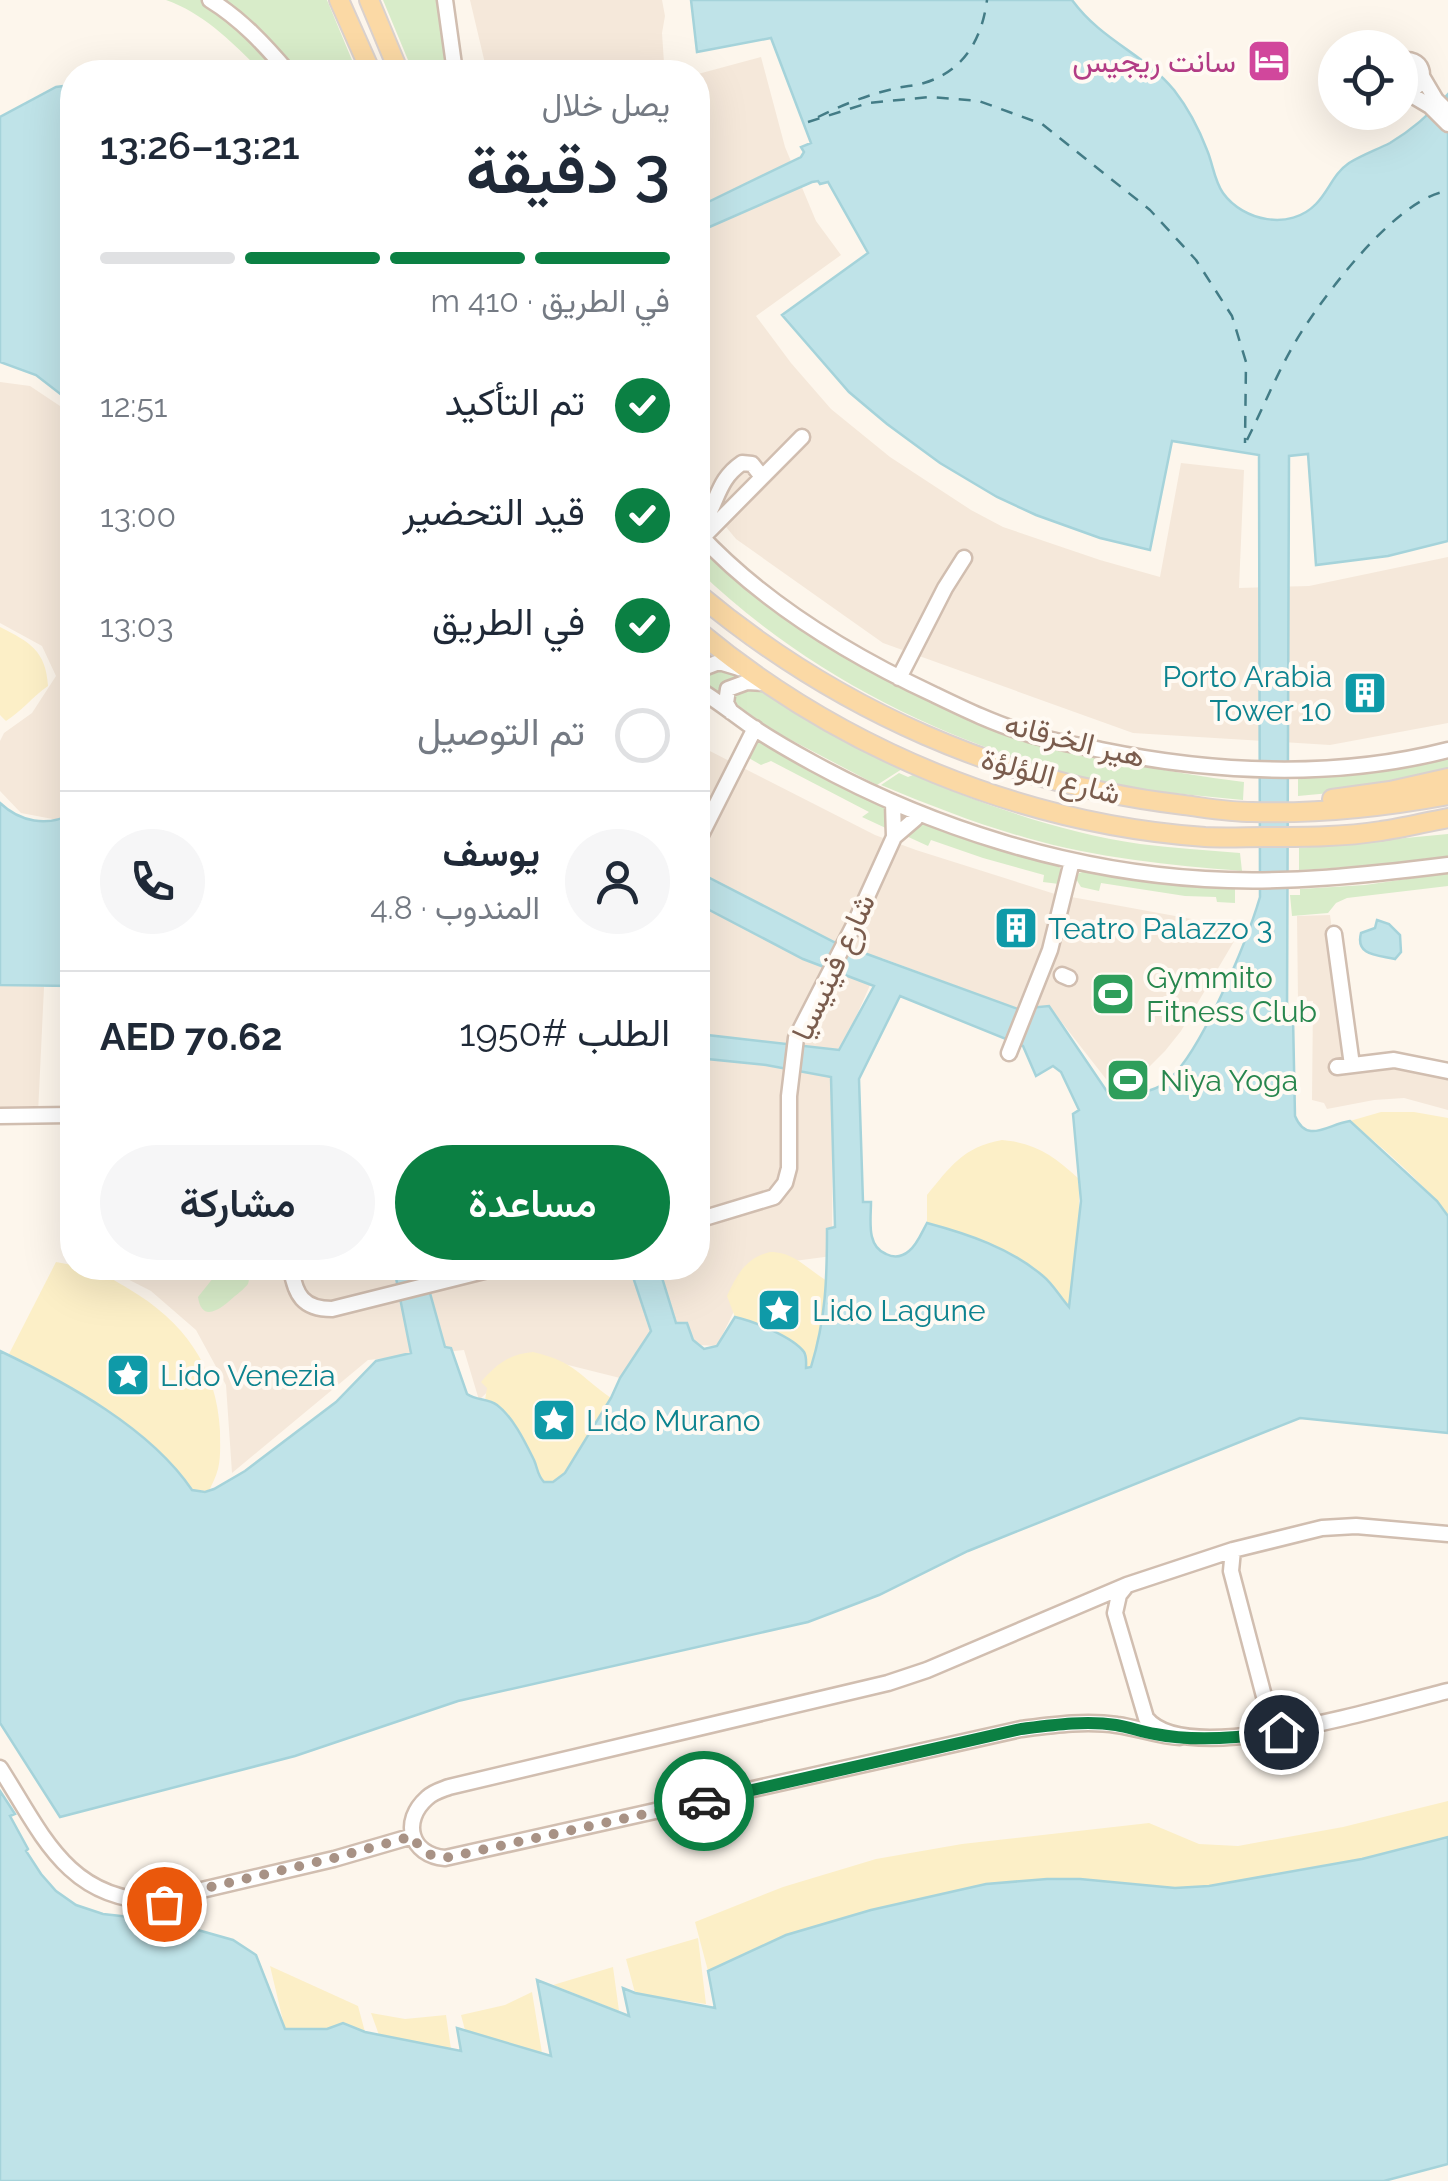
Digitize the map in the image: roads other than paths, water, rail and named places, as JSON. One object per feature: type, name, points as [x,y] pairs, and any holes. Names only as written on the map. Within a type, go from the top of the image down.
[{"type":"main road","points":[[339,0],[366,60]]},
{"type":"main road","points":[[369,1],[394,60]]},
{"type":"main road","name":"شارع اللؤلؤة","points":[[710,604],[790,664],[858,704],[943,744],[1076,787],[1202,807],[1376,807],[1448,795]]},
{"type":"main road","name":"شارع اللؤلؤة","points":[[710,639],[797,702],[874,745],[950,780],[1086,820],[1209,837],[1298,837],[1378,832],[1448,818]]},
{"type":"main road","points":[[1296,806],[1448,778]]},
{"type":"main road","points":[[1378,832],[1448,830]]},
{"type":"street","points":[[210,0],[230,12],[277,60]]},
{"type":"street","points":[[445,0],[453,60]]},
{"type":"street","points":[[1418,64],[1448,124]]},
{"type":"street","points":[[1418,87],[1423,78]]},
{"type":"street","points":[[710,514],[762,477],[802,437]]},
{"type":"street","points":[[710,510],[720,494],[722,479],[742,463],[752,464],[762,477]]},
{"type":"street","name":"هير الخرقانه","points":[[710,544],[754,584],[819,632],[899,678],[1026,733],[1138,758],[1252,769],[1380,762],[1448,750]]},
{"type":"street","points":[[899,678],[944,588],[964,558]]},
{"type":"street","points":[[710,666],[726,663],[776,688]]},
{"type":"street","points":[[732,712],[726,703],[726,693],[734,686],[754,681],[776,688]]},
{"type":"street","points":[[710,697],[811,762],[893,802],[1003,842],[1072,861],[1162,876],[1251,880],[1367,875],[1448,866]]},
{"type":"street","points":[[710,817],[755,728]]},
{"type":"street","name":"شارع فينيسيا","points":[[710,1217],[774,1198],[781,1191],[789,1168],[792,1058],[798,1033],[894,837],[893,802]]},
{"type":"street","name":"شارع فينيسيا","points":[[894,837],[919,812]]},
{"type":"street","points":[[1009,1053],[1050,950],[1072,861]]},
{"type":"street","points":[[1334,934],[1345,1066],[1394,1060],[1448,1071]]},
{"type":"street","points":[[0,1116],[60,1115]]},
{"type":"street","points":[[294,1280],[298,1294],[311,1306],[332,1309],[443,1280]]},
{"type":"street","points":[[1142,1706],[1126,1723],[1021,1729],[445,1858],[429,1854],[413,1836],[412,1823],[422,1804],[449,1787],[888,1683],[928,1670],[1126,1585],[1233,1550],[1343,1526],[1448,1534]]},
{"type":"street","points":[[1233,1550],[1230,1571],[1270,1718],[1281,1732]]},
{"type":"street","points":[[1126,1585],[1118,1596],[1115,1613],[1146,1718],[1153,1726],[1180,1736]]},
{"type":"street","points":[[1088,1600],[1115,1613]]},
{"type":"street","points":[[1115,1724],[1156,1735],[1220,1738],[1281,1732],[1448,1692]]},
{"type":"street","points":[[0,1768],[63,1864],[80,1878],[119,1897],[178,1906],[198,1890],[413,1836]]},
{"type":"water","points":[[691,0],[1072,0],[1096,26],[1174,90],[1200,134],[1223,193],[1242,210],[1267,219],[1293,218],[1305,212],[1316,204],[1344,167],[1409,130],[1418,130],[1418,123],[1448,94],[1448,541],[1388,556],[1316,565],[1308,454],[1289,456],[1287,1016],[1293,1017],[1295,1116],[1300,1125],[1312,1131],[1350,1121],[1437,1201],[1448,1216],[1448,1433],[1300,1418],[968,1551],[879,1595],[808,1622],[458,1701],[295,1756],[60,1817],[0,1723],[0,1351],[105,1409],[154,1447],[192,1490],[205,1492],[245,1471],[336,1402],[376,1361],[411,1353],[396,1280],[426,1280],[445,1347],[451,1348],[467,1394],[503,1410],[523,1438],[544,1482],[553,1482],[565,1473],[651,1331],[634,1280],[663,1280],[676,1323],[687,1323],[693,1340],[704,1349],[717,1346],[735,1317],[791,1341],[804,1352],[806,1368],[811,1367],[816,1349],[825,1298],[827,1229],[835,1227],[831,1077],[710,1059],[710,1035],[839,1050],[874,986],[803,959],[710,910],[710,878],[834,942],[1018,1009],[1049,1006],[1110,1096],[1154,1089],[1166,1082],[1193,1048],[1234,968],[1260,897],[1259,455],[1172,441],[1150,550],[1100,538],[1036,515],[940,463],[849,392],[782,315],[868,253],[828,182],[812,182],[710,227],[710,201],[801,157],[801,147],[811,143],[771,38],[697,52]],"holes":[[[900,996],[1023,1046],[1036,1076],[1053,1066],[1061,1072],[1079,1110],[1073,1114],[1081,1201],[1069,1307],[1047,1279],[1017,1257],[942,1227],[927,1223],[904,1255],[892,1256],[880,1250],[872,1239],[871,1202],[863,1202],[859,1079]]]},
{"type":"water","points":[[60,86],[60,394],[36,375],[0,362],[0,117]]},
{"type":"water","points":[[0,803],[16,815],[34,820],[60,819],[60,986],[0,985]]},
{"type":"water","points":[[1377,920],[1389,924],[1400,935],[1401,952],[1395,959],[1369,953],[1361,946],[1361,933],[1375,928]]},
{"type":"water","points":[[0,1791],[15,1814],[10,1816],[26,1851],[56,1891],[76,1905],[103,1914],[166,1921],[233,1940],[256,1955],[285,2029],[327,2029],[343,2023],[365,2032],[461,2051],[457,2028],[551,2056],[537,1980],[629,2016],[623,1988],[715,2008],[708,1971],[786,1935],[871,1910],[986,1884],[1047,1879],[1175,1888],[1209,1886],[1362,1859],[1448,1837],[1448,2164],[1384,2181],[0,2181]]},
{"type":"place","name":"سانت ريجيس","points":[[1269,61]]},
{"type":"place","name":"Porto Arabia Tower 10","points":[[1365,693]]},
{"type":"place","name":"Teatro Palazzo 3","points":[[1016,928]]},
{"type":"place","name":"Gymmito Fitness Club","points":[[1113,994]]},
{"type":"place","name":"Niya Yoga","points":[[1128,1080]]},
{"type":"place","name":"Lido Lagune","points":[[779,1310]]},
{"type":"place","name":"Lido Venezia","points":[[128,1375]]},
{"type":"place","name":"Lido Murano","points":[[554,1420]]}]
